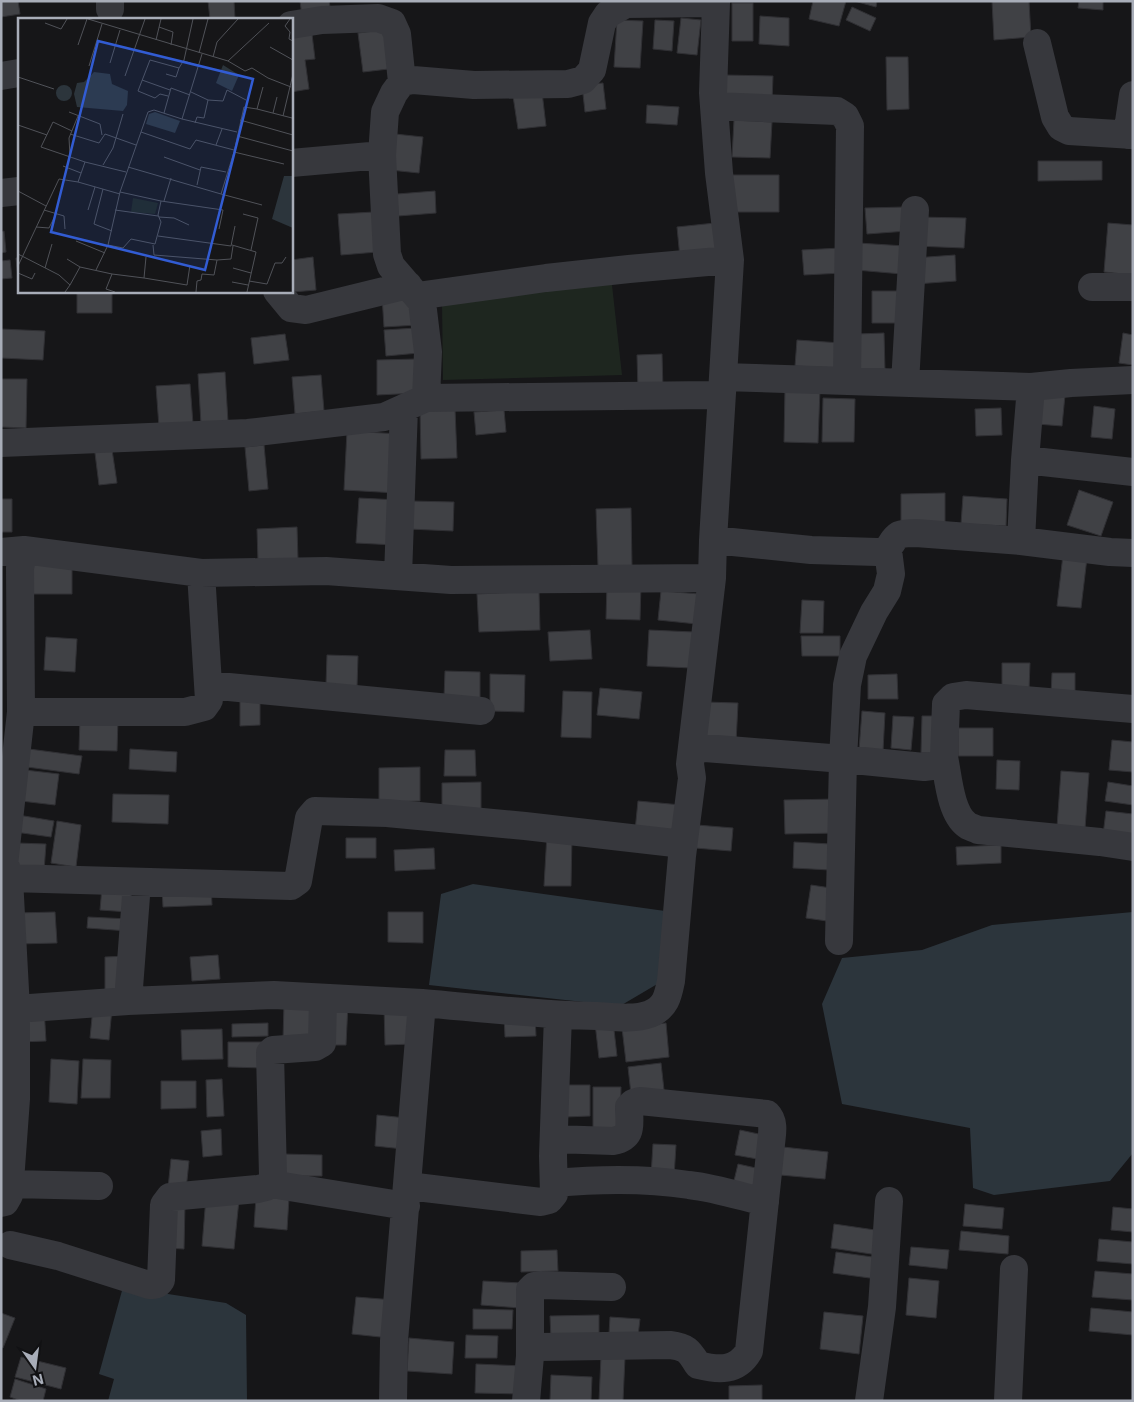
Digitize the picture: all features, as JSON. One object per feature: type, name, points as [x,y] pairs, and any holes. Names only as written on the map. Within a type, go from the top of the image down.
[{"type":"street","points":[[10,991],[128,1001],[274,995],[558,1015],[626,1017],[643,1016],[651,1013],[662,1006],[668,996],[671,981],[683,844],[692,778],[690,764],[712,578],[712,540],[730,260],[713,92],[716,2],[626,4],[608,14],[602,23],[592,70],[583,80],[568,84],[474,86],[413,80],[402,82]]},
{"type":"street","points":[[292,25],[322,20],[378,18],[392,23],[397,34],[402,82],[394,93],[385,112],[382,155],[387,254],[391,266],[422,302],[428,352],[415,403],[398,576]]},
{"type":"street","points":[[1037,43],[1055,117],[1061,126],[1069,131],[1130,135],[1133,95]]},
{"type":"street","points":[[1,76],[18,73]]},
{"type":"street","points":[[714,106],[837,111],[845,116],[850,126],[847,381]]},
{"type":"street","points":[[292,163],[382,155]]},
{"type":"street","points":[[1,193],[18,191]]},
{"type":"street","points":[[905,383],[915,210]]},
{"type":"street","points":[[278,292],[291,308],[306,310],[412,291],[730,260]]},
{"type":"street","points":[[1092,287],[1133,287]]},
{"type":"street","points":[[1,443],[248,433],[384,417],[415,403],[711,394],[723,385],[847,381],[1031,387],[1133,380]]},
{"type":"street","points":[[1021,541],[1031,387]]},
{"type":"street","points":[[1025,460],[1133,472]]},
{"type":"street","points":[[712,540],[811,550],[884,552],[888,550],[900,535],[916,533],[1021,541],[1133,553]]},
{"type":"street","points":[[839,941],[843,759],[847,685],[853,656],[874,612],[887,591],[891,574],[888,550]]},
{"type":"street","points":[[98,1186],[6,1193],[10,991],[5,869],[21,712],[20,568],[13,551],[201,573],[326,571],[451,580],[712,578]]},
{"type":"street","points":[[21,712],[185,712],[204,707],[209,700],[201,573]]},
{"type":"street","points":[[208,686],[481,711]]},
{"type":"street","points":[[1133,708],[966,695],[953,697],[946,704],[944,757],[953,802],[958,815],[966,825],[978,830],[1133,847]]},
{"type":"street","points":[[692,747],[924,767],[938,765],[944,757]]},
{"type":"street","points":[[5,869],[138,883],[294,885],[298,881],[309,818],[315,811],[387,813],[683,844]]},
{"type":"street","points":[[128,1001],[138,883]]},
{"type":"street","points":[[271,1184],[273,1176],[270,1053],[273,1050],[315,1047],[322,1043],[323,998]]},
{"type":"street","points":[[394,1401],[394,1341],[422,1004]]},
{"type":"street","points":[[10,1244],[58,1256],[154,1286],[161,1280],[164,1205],[170,1196],[258,1189],[271,1184],[407,1196],[541,1202],[549,1200],[554,1194],[558,1015]]},
{"type":"street","points":[[530,1356],[540,1347],[670,1345],[682,1347],[689,1351],[698,1365],[716,1369],[735,1366],[744,1360],[749,1351],[772,1125],[771,1118],[767,1114],[640,1101],[629,1107],[628,1131],[626,1136],[619,1140],[554,1139]]},
{"type":"street","points":[[554,1183],[594,1179],[644,1180],[691,1185],[765,1202]]},
{"type":"street","points":[[869,1401],[882,1307],[889,1201]]},
{"type":"street","points":[[1008,1401],[1014,1269]]},
{"type":"street","points":[[526,1401],[530,1356],[530,1290],[534,1286],[540,1285],[612,1287]]},
{"type":"shaded area","points":[[611,276],[622,375],[443,380],[442,302]]},
{"type":"shaded area","points":[[473,884],[665,911],[659,983],[620,1006],[429,985],[441,894]]},
{"type":"shaded area","points":[[1133,912],[1133,1153],[1110,1181],[994,1195],[973,1188],[970,1128],[842,1104],[822,1004],[842,958],[922,950],[992,925]]},
{"type":"shaded area","points":[[123,1287],[226,1303],[246,1315],[247,1401],[108,1401],[114,1379],[99,1374]]},
{"type":"building","points":[[1,1],[18,1],[20,14],[1,17]]},
{"type":"building","points":[[208,1],[234,1],[235,18],[210,18]]},
{"type":"building","points":[[300,1],[329,1],[331,12],[302,16]]},
{"type":"building","points":[[813,1],[846,1],[839,26],[809,19]]},
{"type":"building","points":[[854,1],[877,1],[876,7]]},
{"type":"building","points":[[992,1],[1029,1],[1031,37],[994,40]]},
{"type":"building","points":[[1079,1],[1103,1],[1103,10],[1078,8]]},
{"type":"building","points":[[732,3],[753,3],[753,41],[732,41]]},
{"type":"building","points":[[852,7],[876,18],[870,31],[846,20]]},
{"type":"building","points":[[760,16],[789,18],[789,46],[759,44]]},
{"type":"building","points":[[681,18],[701,20],[697,55],[677,53]]},
{"type":"building","points":[[617,20],[643,21],[640,68],[614,67]]},
{"type":"building","points":[[655,20],[674,21],[672,51],[653,49]]},
{"type":"building","points":[[311,26],[315,59],[305,60],[309,89],[292,92],[292,29]]},
{"type":"building","points":[[391,29],[397,68],[363,72],[358,33]]},
{"type":"building","points":[[886,57],[908,57],[909,109],[887,110]]},
{"type":"building","points":[[724,75],[773,76],[772,102],[723,100]]},
{"type":"building","points":[[603,83],[606,109],[585,112],[582,85]]},
{"type":"building","points":[[542,92],[546,126],[518,129],[513,96]]},
{"type":"building","points":[[647,105],[679,107],[677,125],[646,123]]},
{"type":"building","points":[[734,120],[772,122],[770,158],[732,157]]},
{"type":"building","points":[[395,134],[423,137],[419,173],[390,170]]},
{"type":"building","points":[[1038,161],[1102,161],[1102,180],[1038,181]]},
{"type":"building","points":[[731,175],[779,175],[779,212],[731,212]]},
{"type":"building","points":[[435,191],[436,213],[398,216],[397,194]]},
{"type":"building","points":[[905,207],[907,231],[867,234],[865,208]]},
{"type":"building","points":[[374,212],[377,252],[341,255],[338,214]]},
{"type":"building","points":[[917,217],[966,218],[964,248],[916,246]]},
{"type":"building","points":[[715,223],[719,254],[680,258],[677,227]]},
{"type":"building","points":[[1108,223],[1133,225],[1133,275],[1104,272]]},
{"type":"building","points":[[4,231],[6,252],[1,253],[1,232]]},
{"type":"building","points":[[858,243],[905,246],[902,274],[856,270]]},
{"type":"building","points":[[841,248],[842,273],[804,275],[802,250]]},
{"type":"building","points":[[955,255],[956,281],[916,284],[914,258]]},
{"type":"building","points":[[313,257],[316,290],[293,292],[292,260]]},
{"type":"building","points":[[16,258],[18,258],[18,278]]},
{"type":"building","points":[[10,260],[12,278],[1,279],[1,261]]},
{"type":"building","points":[[872,291],[902,291],[902,323],[872,323]]},
{"type":"building","points":[[77,292],[112,292],[112,313],[77,313]]},
{"type":"building","points":[[415,294],[417,325],[384,327],[382,296]]},
{"type":"building","points":[[416,328],[419,353],[386,356],[384,330]]},
{"type":"building","points":[[1,329],[45,331],[43,360],[1,358]]},
{"type":"building","points":[[884,333],[885,371],[857,372],[857,334]]},
{"type":"building","points":[[1123,333],[1133,335],[1133,365],[1119,363]]},
{"type":"building","points":[[285,334],[289,360],[254,364],[251,338]]},
{"type":"building","points":[[797,340],[841,343],[839,368],[795,366]]},
{"type":"building","points":[[662,354],[663,390],[638,391],[637,355]]},
{"type":"building","points":[[417,359],[418,393],[377,395],[377,360]]},
{"type":"building","points":[[225,372],[228,422],[201,424],[198,374]]},
{"type":"building","points":[[321,375],[324,411],[295,414],[292,377]]},
{"type":"building","points":[[1,379],[27,379],[26,428],[1,427]]},
{"type":"building","points":[[190,384],[193,424],[159,427],[156,386]]},
{"type":"building","points":[[785,388],[820,389],[818,443],[784,442]]},
{"type":"building","points":[[1040,393],[1065,395],[1062,426],[1037,424]]},
{"type":"building","points":[[823,398],[855,399],[854,442],[822,442]]},
{"type":"building","points":[[1094,406],[1115,409],[1112,439],[1091,437]]},
{"type":"building","points":[[1001,408],[1002,435],[976,436],[975,409]]},
{"type":"building","points":[[455,409],[457,458],[421,459],[420,410]]},
{"type":"building","points":[[504,410],[506,432],[476,435],[474,412]]},
{"type":"building","points":[[347,431],[400,434],[397,493],[344,490]]},
{"type":"building","points":[[111,443],[117,483],[99,485],[94,445]]},
{"type":"building","points":[[264,445],[268,489],[249,491],[245,447]]},
{"type":"building","points":[[1079,490],[1113,502],[1101,536],[1067,525]]},
{"type":"building","points":[[945,493],[945,523],[901,524],[901,494]]},
{"type":"building","points":[[963,496],[1007,499],[1006,526],[961,524]]},
{"type":"building","points":[[359,498],[398,500],[395,545],[356,543]]},
{"type":"building","points":[[1,499],[12,499],[12,532],[1,532]]},
{"type":"building","points":[[410,501],[454,502],[453,531],[409,529]]},
{"type":"building","points":[[631,508],[632,566],[598,566],[596,509]]},
{"type":"building","points":[[297,527],[298,560],[258,562],[257,529]]},
{"type":"building","points":[[1063,555],[1087,558],[1081,608],[1057,606]]},
{"type":"building","points":[[32,563],[72,564],[72,594],[31,594]]},
{"type":"building","points":[[607,583],[641,584],[640,620],[606,619]]},
{"type":"building","points":[[539,591],[540,630],[479,632],[477,594]]},
{"type":"building","points":[[661,591],[700,594],[697,624],[658,620]]},
{"type":"building","points":[[802,600],[824,601],[823,633],[800,633]]},
{"type":"building","points":[[590,630],[592,659],[550,661],[548,632]]},
{"type":"building","points":[[649,630],[694,632],[692,668],[647,666]]},
{"type":"building","points":[[801,636],[840,636],[840,656],[802,656]]},
{"type":"building","points":[[46,637],[77,639],[75,672],[44,670]]},
{"type":"building","points":[[327,655],[358,656],[357,687],[326,685]]},
{"type":"building","points":[[1002,663],[1030,663],[1029,690],[1002,690]]},
{"type":"building","points":[[445,671],[480,672],[480,699],[444,698]]},
{"type":"building","points":[[1052,673],[1075,673],[1075,695],[1051,695]]},
{"type":"building","points":[[490,674],[525,675],[524,712],[490,711]]},
{"type":"building","points":[[897,674],[898,699],[868,699],[868,675]]},
{"type":"building","points":[[600,688],[642,692],[639,719],[597,715]]},
{"type":"building","points":[[563,691],[592,692],[591,738],[561,737]]},
{"type":"building","points":[[240,694],[260,694],[260,725],[240,726]]},
{"type":"building","points":[[705,702],[738,703],[736,743],[703,741]]},
{"type":"building","points":[[862,711],[885,713],[883,751],[859,750]]},
{"type":"building","points":[[893,716],[914,717],[911,750],[891,748]]},
{"type":"building","points":[[922,716],[943,716],[942,753],[921,753]]},
{"type":"building","points":[[80,717],[118,718],[117,751],[79,750]]},
{"type":"building","points":[[958,728],[993,728],[993,756],[958,756]]},
{"type":"building","points":[[1112,740],[1133,742],[1133,772],[1109,770]]},
{"type":"building","points":[[29,749],[82,756],[79,774],[27,767]]},
{"type":"building","points":[[130,749],[177,752],[176,772],[129,769]]},
{"type":"building","points":[[445,750],[475,750],[476,776],[444,776]]},
{"type":"building","points":[[997,760],[1020,761],[1019,790],[996,789]]},
{"type":"building","points":[[420,767],[420,801],[379,802],[379,768]]},
{"type":"building","points":[[25,770],[59,774],[55,805],[21,801]]},
{"type":"building","points":[[1061,771],[1089,773],[1085,829],[1057,827]]},
{"type":"building","points":[[481,782],[481,809],[442,809],[442,783]]},
{"type":"building","points":[[1108,782],[1133,786],[1133,805],[1105,801]]},
{"type":"building","points":[[113,794],[169,795],[168,824],[112,822]]},
{"type":"building","points":[[837,799],[838,833],[785,834],[784,800]]},
{"type":"building","points":[[638,801],[681,805],[678,835],[635,831]]},
{"type":"building","points":[[1106,811],[1133,814],[1133,838],[1103,835]]},
{"type":"building","points":[[18,815],[54,821],[51,837],[15,832]]},
{"type":"building","points":[[57,821],[81,825],[76,867],[51,863]]},
{"type":"building","points":[[697,825],[733,828],[731,851],[695,848]]},
{"type":"building","points":[[547,834],[572,835],[571,886],[544,886]]},
{"type":"building","points":[[346,838],[376,838],[376,858],[346,858]]},
{"type":"building","points":[[794,842],[831,844],[830,870],[793,868]]},
{"type":"building","points":[[17,843],[46,844],[44,871],[16,870]]},
{"type":"building","points":[[1001,845],[1001,863],[957,865],[956,847]]},
{"type":"building","points":[[434,848],[435,869],[395,871],[394,850]]},
{"type":"building","points":[[811,885],[831,888],[827,921],[806,918]]},
{"type":"building","points":[[211,886],[212,905],[163,907],[162,888]]},
{"type":"building","points":[[102,887],[132,889],[129,912],[100,910]]},
{"type":"building","points":[[55,912],[57,943],[17,944],[16,913]]},
{"type":"building","points":[[388,912],[423,912],[423,943],[388,942]]},
{"type":"building","points":[[88,917],[129,919],[128,931],[87,928]]},
{"type":"building","points":[[218,955],[220,979],[192,981],[190,957]]},
{"type":"building","points":[[127,956],[127,994],[105,994],[105,957]]},
{"type":"building","points":[[328,1003],[348,1004],[346,1045],[327,1045]]},
{"type":"building","points":[[284,1004],[318,1005],[317,1040],[283,1039]]},
{"type":"building","points":[[412,1005],[412,1044],[385,1045],[384,1006]]},
{"type":"building","points":[[44,1007],[46,1041],[19,1042],[18,1008]]},
{"type":"building","points":[[93,1007],[112,1009],[109,1040],[90,1038]]},
{"type":"building","points":[[535,1015],[536,1036],[505,1037],[504,1016]]},
{"type":"building","points":[[613,1021],[617,1056],[599,1058],[595,1023]]},
{"type":"building","points":[[268,1023],[268,1036],[232,1037],[232,1024]]},
{"type":"building","points":[[666,1023],[669,1057],[626,1062],[622,1028]]},
{"type":"building","points":[[222,1029],[223,1059],[182,1060],[181,1030]]},
{"type":"building","points":[[228,1042],[264,1042],[264,1068],[228,1067]]},
{"type":"building","points":[[51,1059],[79,1061],[77,1104],[49,1102]]},
{"type":"building","points":[[83,1059],[111,1060],[110,1098],[81,1098]]},
{"type":"building","points":[[661,1063],[664,1090],[631,1094],[628,1067]]},
{"type":"building","points":[[222,1079],[224,1116],[207,1117],[206,1080]]},
{"type":"building","points":[[161,1081],[196,1081],[196,1108],[161,1109]]},
{"type":"building","points":[[565,1085],[590,1085],[590,1116],[565,1117]]},
{"type":"building","points":[[593,1087],[621,1087],[620,1129],[593,1129]]},
{"type":"building","points":[[377,1115],[406,1118],[403,1149],[375,1146]]},
{"type":"building","points":[[221,1129],[222,1155],[203,1157],[201,1131]]},
{"type":"building","points":[[740,1130],[768,1136],[763,1160],[735,1155]]},
{"type":"building","points":[[653,1144],[676,1145],[674,1177],[651,1176]]},
{"type":"building","points":[[783,1147],[828,1152],[825,1179],[780,1175]]},
{"type":"building","points":[[283,1154],[322,1155],[322,1176],[283,1176]]},
{"type":"building","points":[[171,1159],[189,1161],[186,1190],[168,1188]]},
{"type":"building","points":[[738,1164],[765,1170],[760,1191],[733,1185]]},
{"type":"building","points":[[256,1196],[289,1198],[287,1230],[254,1227]]},
{"type":"building","points":[[206,1197],[239,1200],[234,1249],[202,1246]]},
{"type":"building","points":[[167,1204],[185,1204],[184,1249],[166,1248]]},
{"type":"building","points":[[965,1204],[1004,1208],[1002,1229],[963,1226]]},
{"type":"building","points":[[1113,1207],[1133,1209],[1133,1232],[1111,1230]]},
{"type":"building","points":[[834,1224],[882,1231],[878,1255],[831,1248]]},
{"type":"building","points":[[961,1231],[1009,1236],[1008,1254],[959,1250]]},
{"type":"building","points":[[1099,1239],[1133,1242],[1133,1264],[1097,1261]]},
{"type":"building","points":[[911,1247],[949,1250],[947,1269],[909,1265]]},
{"type":"building","points":[[557,1250],[558,1271],[521,1272],[521,1251]]},
{"type":"building","points":[[836,1252],[880,1258],[877,1279],[833,1273]]},
{"type":"building","points":[[1095,1271],[1133,1274],[1133,1300],[1092,1297]]},
{"type":"building","points":[[909,1278],[939,1281],[936,1318],[906,1315]]},
{"type":"building","points":[[483,1281],[522,1283],[520,1308],[481,1305]]},
{"type":"building","points":[[356,1297],[394,1300],[390,1338],[352,1334]]},
{"type":"building","points":[[1091,1308],[1133,1312],[1133,1335],[1089,1331]]},
{"type":"building","points":[[473,1309],[513,1310],[512,1329],[473,1329]]},
{"type":"building","points":[[824,1312],[863,1316],[859,1354],[820,1349]]},
{"type":"building","points":[[1,1313],[15,1318],[3,1348],[1,1347]]},
{"type":"building","points":[[599,1315],[599,1338],[551,1340],[550,1316]]},
{"type":"building","points":[[610,1317],[640,1319],[638,1336],[609,1334]]},
{"type":"building","points":[[466,1335],[498,1336],[497,1358],[465,1358]]},
{"type":"building","points":[[409,1338],[454,1342],[452,1374],[407,1371]]},
{"type":"building","points":[[601,1356],[625,1357],[623,1401],[599,1401]]},
{"type":"building","points":[[21,1357],[66,1368],[61,1389],[15,1377]]},
{"type":"building","points":[[476,1364],[524,1366],[523,1394],[475,1393]]},
{"type":"building","points":[[551,1375],[592,1377],[591,1401],[550,1400]]},
{"type":"building","points":[[15,1379],[46,1389],[43,1401],[21,1401],[10,1397]]},
{"type":"building","points":[[762,1385],[762,1401],[729,1401],[729,1386]]}]
